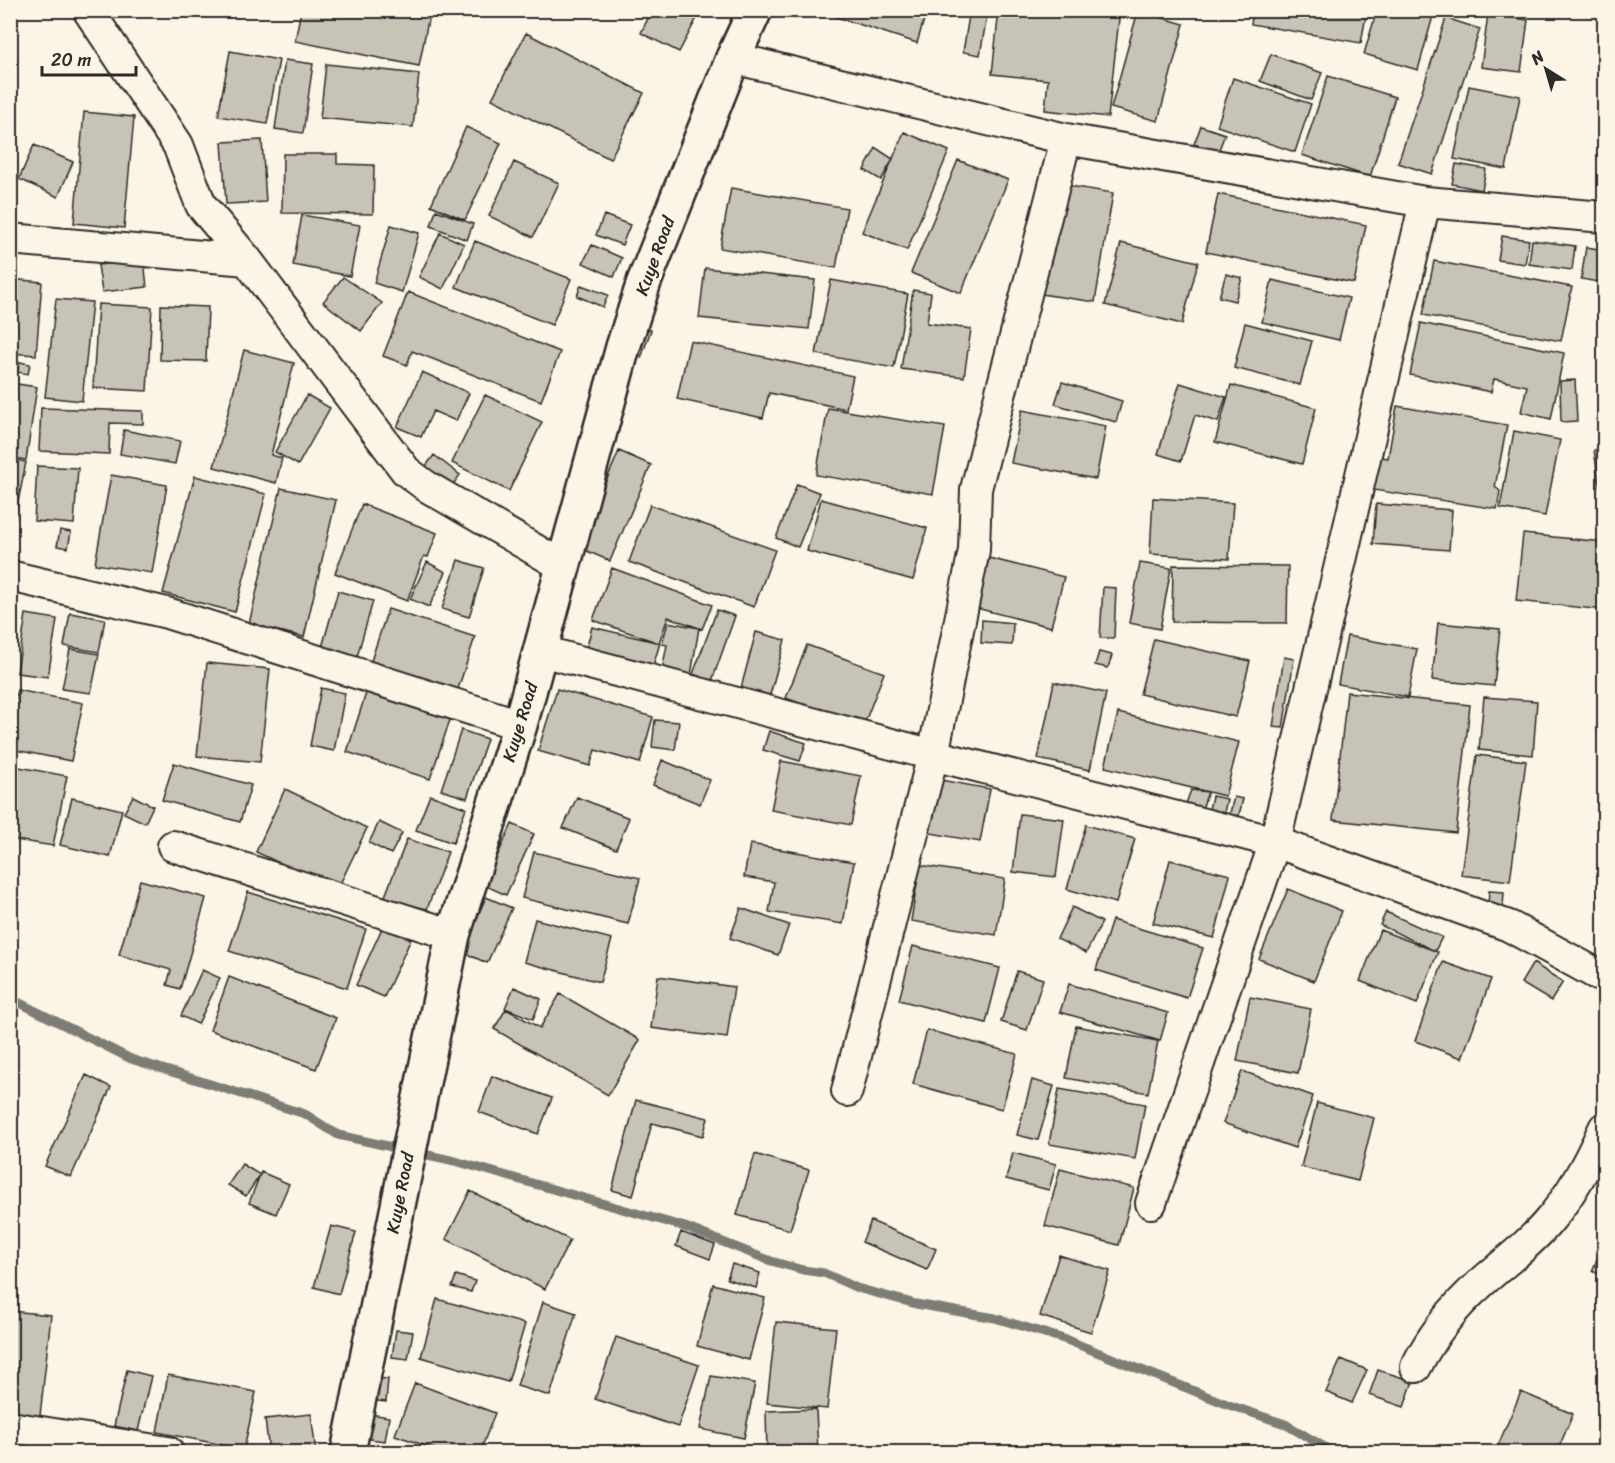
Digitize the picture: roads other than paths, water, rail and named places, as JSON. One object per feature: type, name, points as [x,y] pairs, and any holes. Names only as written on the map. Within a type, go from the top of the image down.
[{"type":"street","points":[[88,10],[178,145],[201,205],[247,260],[406,471],[426,486],[563,566]]},
{"type":"street","name":"Kuye Road","points":[[348,1452],[453,935],[520,724],[623,348],[644,282],[733,58],[755,10]]},
{"type":"street","points":[[733,58],[1066,138],[1425,202],[1605,217]]},
{"type":"street","points":[[847,1092],[933,755],[974,550],[976,489],[1066,138]]},
{"type":"street","points":[[1151,1203],[1275,842],[1425,202]]},
{"type":"street","points":[[10,239],[247,260]]},
{"type":"street","points":[[10,576],[167,613],[520,724]]},
{"type":"street","points":[[541,651],[933,755],[1275,842],[1509,926],[1605,978]]},
{"type":"street","points":[[173,846],[453,935]]},
{"type":"street","points":[[1416,1367],[1430,1340],[1456,1308],[1548,1222],[1586,1169],[1605,1128]]},
{"type":"street","points":[[10,1427],[168,1452]]},
{"type":"waterway","points":[[10,998],[131,1059],[305,1114],[338,1135],[455,1161],[685,1227],[771,1261],[824,1273],[857,1288],[916,1304],[995,1318],[1067,1340],[1229,1405],[1285,1424],[1333,1452]]}]
